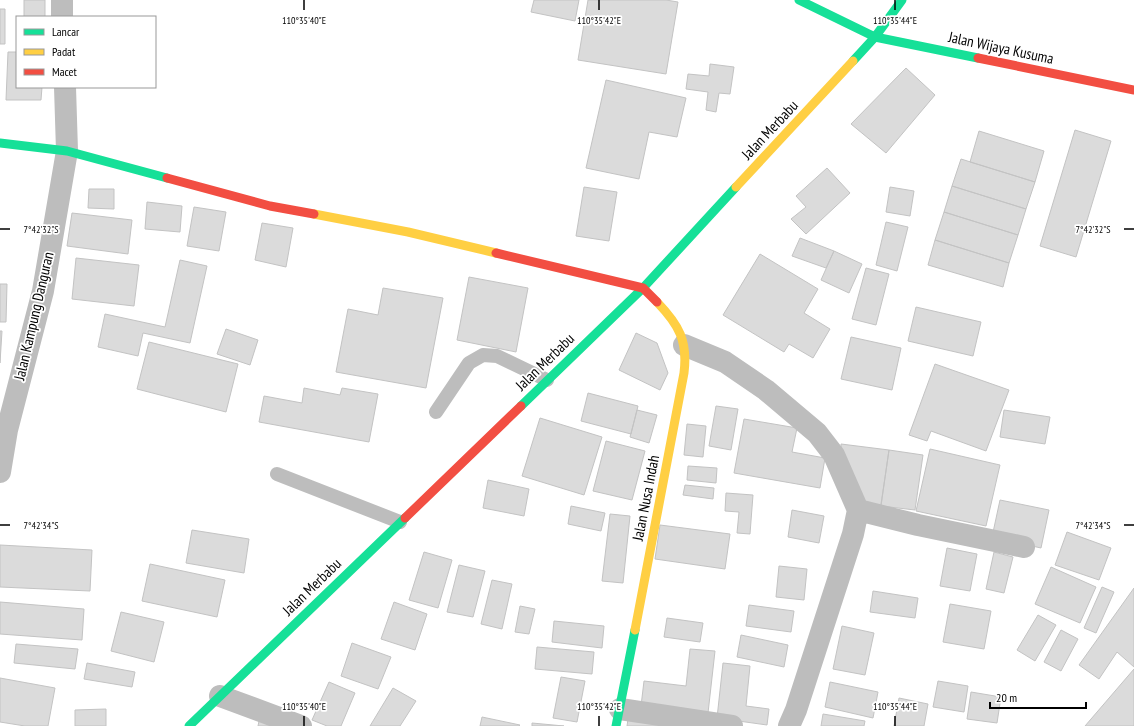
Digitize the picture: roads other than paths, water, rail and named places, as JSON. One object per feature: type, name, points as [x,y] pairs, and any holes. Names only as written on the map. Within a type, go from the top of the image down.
[{"type":"street","points":[[62,0],[62,16]]},
{"type":"street","name":"Jalan Wijaya Kusuma","points":[[799,0],[875,37],[1134,90]]},
{"type":"street","name":"Jalan Merbabu","points":[[189,726],[643,288],[875,37],[902,0]]},
{"type":"street","name":"Jalan Kampung Danguran","points":[[0,472],[7,430],[8,395],[43,291],[67,151],[65,88]]},
{"type":"street","points":[[0,142],[67,151],[270,206],[408,232],[643,288]]},
{"type":"street","name":"Jalan Nusa Indah","points":[[618,717],[686,357],[684,345],[670,315],[643,288]]},
{"type":"street","points":[[684,345],[725,362],[766,390],[817,432],[834,455],[858,510],[853,534],[796,710],[789,726]]},
{"type":"street","points":[[858,510],[918,525],[1024,547]]},
{"type":"street","points":[[220,696],[301,726]]},
{"type":"street","points":[[618,717],[732,726]]},
{"type":"lane","points":[[436,412],[469,363],[483,355],[497,356],[547,380]]},
{"type":"lane","points":[[277,474],[400,522]]}]
